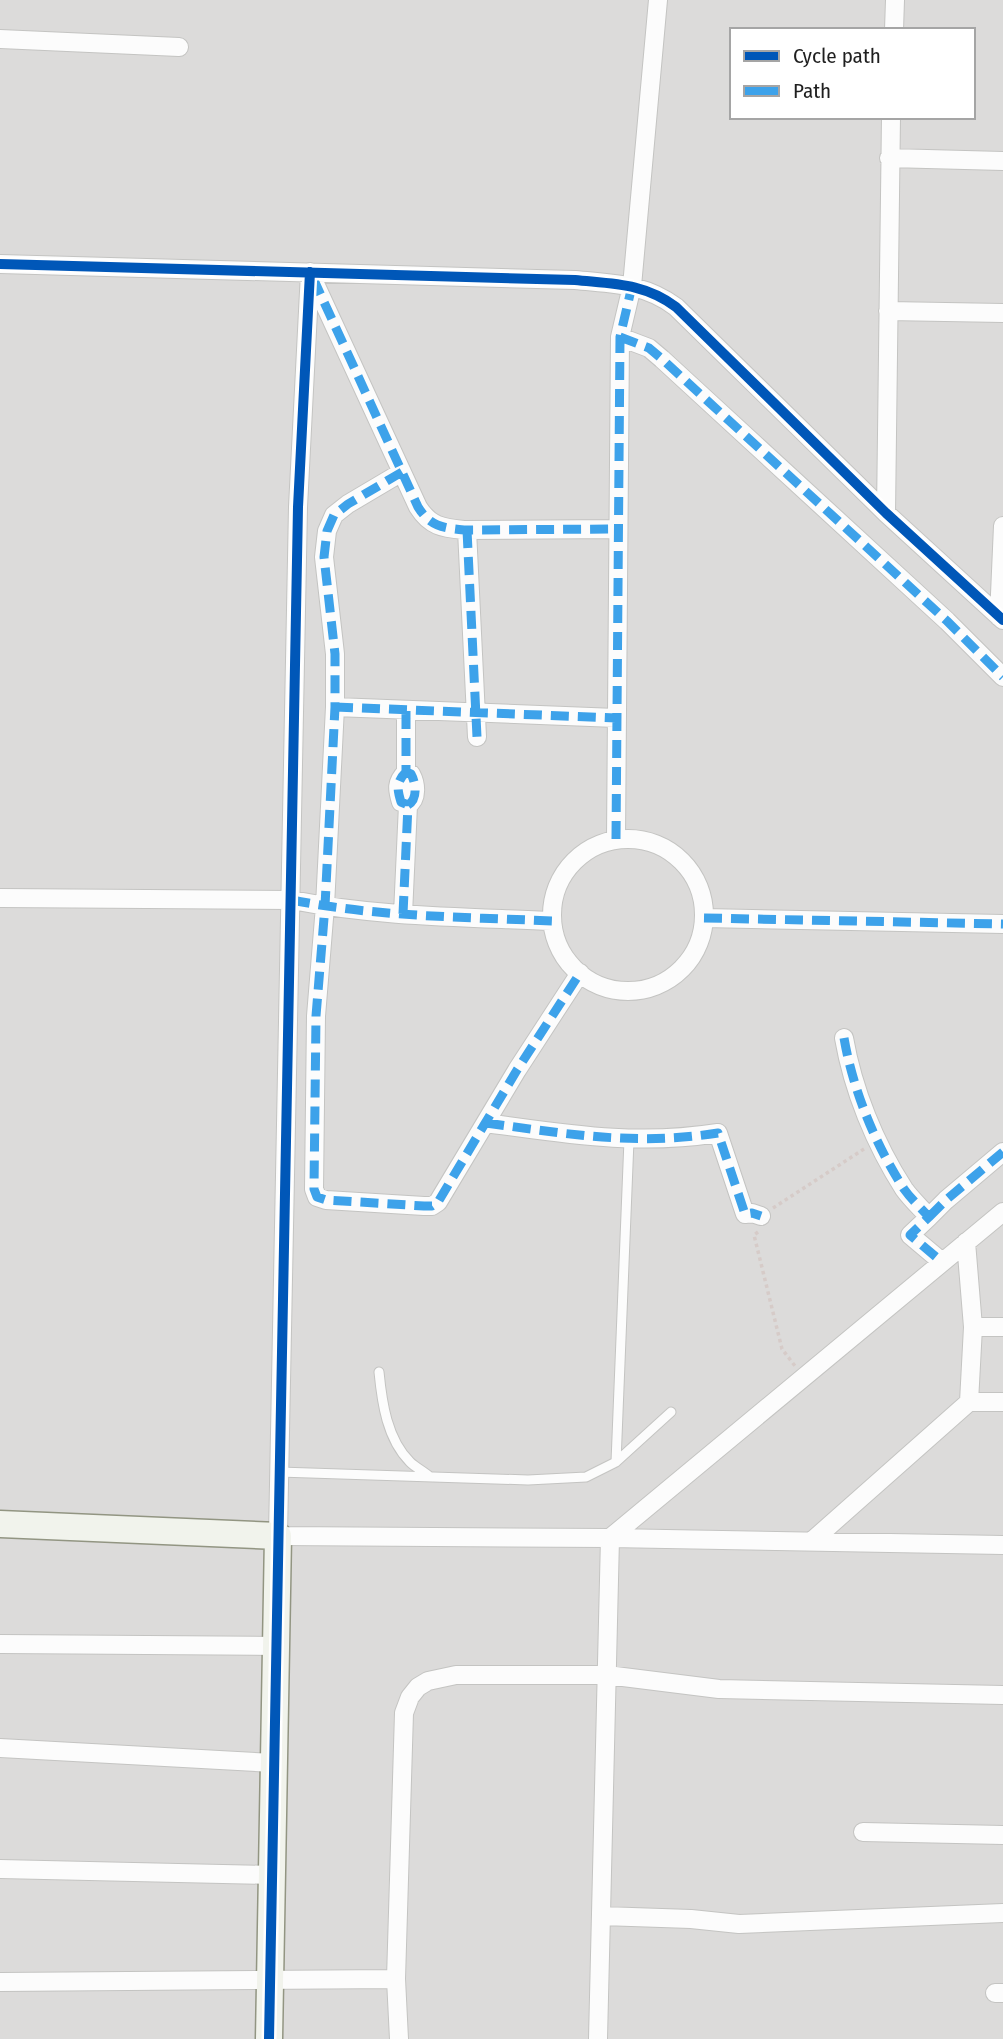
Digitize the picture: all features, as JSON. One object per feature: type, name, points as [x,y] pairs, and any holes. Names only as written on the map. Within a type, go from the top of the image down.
[{"type":"street","points":[[616,839],[620,337],[632,286],[658,0]]},
{"type":"street","points":[[894,28],[895,0]]},
{"type":"street","points":[[0,38],[179,47]]},
{"type":"street","points":[[886,513],[891,119]]},
{"type":"street","points":[[889,158],[1003,161]]},
{"type":"street","points":[[0,264],[575,280],[632,286],[652,292],[676,307],[886,513],[1001,619]]},
{"type":"street","points":[[310,272],[418,507],[431,524],[467,530],[618,529]]},
{"type":"street","points":[[269,2039],[298,507],[310,272]]},
{"type":"street","points":[[888,311],[1003,313]]},
{"type":"street","points":[[620,337],[649,348],[662,359],[947,621],[1003,677]]},
{"type":"street","points":[[402,472],[334,515],[327,531],[324,557],[335,654],[335,707],[325,906],[316,1016],[314,1188],[317,1197],[326,1200],[432,1206],[441,1199],[517,1070],[580,973]]},
{"type":"street","points":[[1001,619],[1003,526]]},
{"type":"street","points":[[467,530],[477,737]]},
{"type":"street","points":[[335,707],[616,718]]},
{"type":"street","points":[[403,914],[408,805],[414,799],[415,789],[411,774],[406,772],[406,711]]},
{"type":"street","points":[[616,839],[644,841],[661,846],[676,856],[688,868],[697,884],[704,918],[701,936],[694,952],[671,978],[655,986],[620,991],[603,987],[580,973],[563,954],[552,920],[555,894],[566,870],[578,857],[616,839]]},
{"type":"street","points":[[0,898],[292,900],[403,914],[552,920]]},
{"type":"street","points":[[704,918],[1003,924]]},
{"type":"street","points":[[844,1038],[848,1060],[877,1140],[905,1191],[929,1217]]},
{"type":"street","points":[[486,1123],[629,1140],[661,1140],[718,1133],[745,1214],[761,1216]]},
{"type":"street","points":[[942,1262],[909,1235],[1003,1152]]},
{"type":"street","points":[[598,2039],[610,1538],[1003,1212]]},
{"type":"street","points":[[967,1242],[973,1327],[969,1402]]},
{"type":"street","points":[[973,1327],[1003,1327]]},
{"type":"street","points":[[812,1542],[969,1402],[1003,1402]]},
{"type":"street","points":[[0,1524],[278,1536],[610,1538],[1003,1545]]},
{"type":"street","points":[[0,1644],[276,1646]]},
{"type":"street","points":[[399,2039],[396,1979],[404,1713],[410,1697],[418,1687],[428,1681],[456,1675],[607,1675],[719,1689],[1003,1695]]},
{"type":"street","points":[[0,1748],[274,1763]]},
{"type":"street","points":[[863,1832],[1003,1835]]},
{"type":"street","points":[[0,1869],[272,1875]]},
{"type":"street","points":[[601,1916],[691,1919],[739,1924],[1003,1913]]},
{"type":"street","points":[[0,1982],[396,1979]]},
{"type":"lane","points":[[616,1462],[629,1140]]},
{"type":"lane","points":[[379,1372],[384,1410],[397,1443],[410,1462],[430,1477]]},
{"type":"lane","points":[[279,1472],[558,1480],[586,1477],[616,1462],[670,1412]]},
{"type":"path","points":[[804,1377],[782,1349],[754,1235],[762,1223],[761,1216],[877,1140]]},
{"type":"shaded area","points":[[0,0],[1003,0],[1003,2039],[0,2039]]},
{"type":"marked path","points":[[313,278],[418,507],[427,518],[443,527],[464,530],[618,529]]},
{"type":"marked path","points":[[616,839],[620,337],[632,286]]},
{"type":"marked path","points":[[620,337],[649,348],[662,359],[947,621],[1003,677]]},
{"type":"marked path","points":[[402,472],[334,515],[327,531],[324,557],[335,654],[335,707],[325,906],[316,1016],[314,1189],[317,1197],[326,1200],[424,1206],[432,1206],[438,1202],[517,1070],[580,973]]},
{"type":"marked path","points":[[467,530],[477,737]]},
{"type":"marked path","points":[[335,707],[616,718]]},
{"type":"marked path","points":[[406,711],[406,772],[400,779],[398,789],[401,802],[408,805]]},
{"type":"marked path","points":[[403,914],[408,805],[415,791],[411,774],[406,772]]},
{"type":"marked path","points":[[292,900],[389,913],[552,921]]},
{"type":"marked path","points":[[704,918],[1003,924]]},
{"type":"marked path","points":[[844,1038],[859,1097],[884,1154],[904,1189],[929,1217],[910,1235],[942,1262]]},
{"type":"marked path","points":[[486,1123],[602,1137],[688,1137],[718,1133],[745,1214],[761,1216]]},
{"type":"marked path","points":[[929,1217],[1003,1152]]},
{"type":"cycle path","points":[[0,264],[575,280],[628,286],[652,293],[676,307],[886,513],[1003,620]]},
{"type":"cycle path","points":[[269,2039],[298,507],[310,272]]}]
